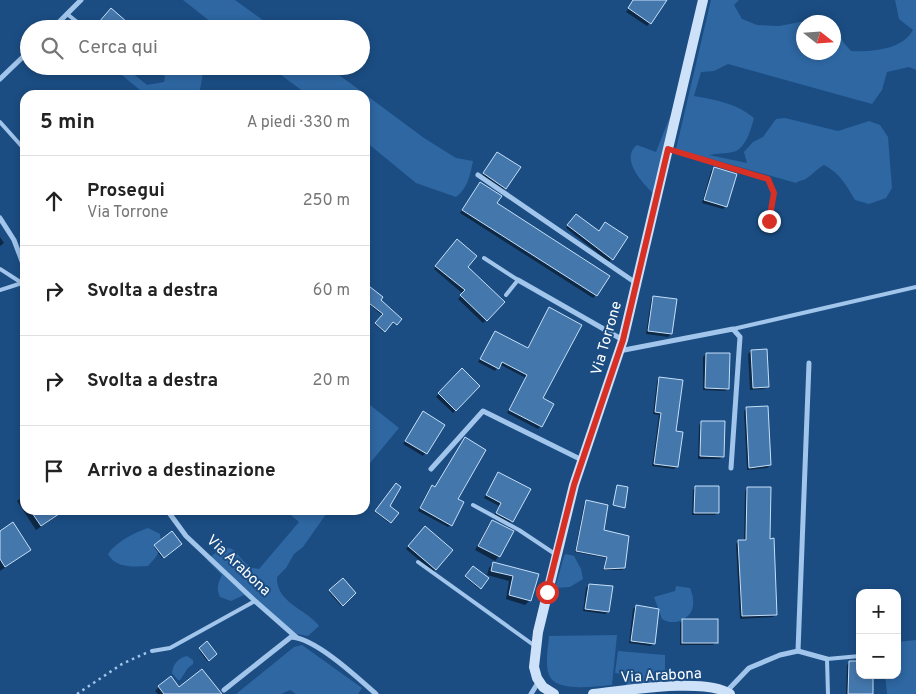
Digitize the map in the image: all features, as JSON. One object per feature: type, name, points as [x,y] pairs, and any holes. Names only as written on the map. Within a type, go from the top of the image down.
[{"type":"main road","name":"Via Torrone","points":[[539,681],[534,667],[536,647],[556,554],[574,485],[623,340],[703,0]]},
{"type":"main road","points":[[539,681],[543,687],[554,694]]},
{"type":"main road","name":"Via Arabona","points":[[593,694],[685,686],[709,687],[728,693]]},
{"type":"street","points":[[61,20],[81,0]]},
{"type":"street","points":[[0,79],[20,60]]},
{"type":"street","points":[[478,175],[636,284]]},
{"type":"street","points":[[0,218],[14,240],[20,256]]},
{"type":"street","points":[[518,280],[623,340]]},
{"type":"street","points":[[619,351],[733,329],[740,337],[731,468]]},
{"type":"street","points":[[798,651],[809,363]]},
{"type":"street","points":[[431,469],[483,411],[582,460]]},
{"type":"street","name":"Via Arabona","points":[[170,515],[186,536],[255,602],[297,637],[315,644],[376,694]]},
{"type":"street","points":[[224,690],[281,644],[291,637],[297,637]]},
{"type":"street","points":[[728,693],[749,668],[780,655],[798,651],[827,658]]},
{"type":"street","points":[[531,694],[539,681]]},
{"type":"lane","points":[[67,14],[75,20]]},
{"type":"lane","points":[[0,122],[20,144]]},
{"type":"lane","points":[[668,149],[768,179],[774,193],[769,221]]},
{"type":"lane","points":[[484,258],[518,280],[506,295]]},
{"type":"lane","points":[[0,269],[20,282]]},
{"type":"lane","points":[[0,290],[20,285]]},
{"type":"lane","points":[[733,329],[916,287]]},
{"type":"lane","points":[[473,506],[519,530],[556,554]]},
{"type":"lane","points":[[418,562],[536,647]]},
{"type":"lane","points":[[152,651],[170,648],[255,602]]},
{"type":"lane","points":[[828,694],[827,658],[856,656]]},
{"type":"path","points":[[77,694],[122,664],[152,651]]},
{"type":"shaded area","points":[[183,0],[235,0],[263,20],[209,20]]},
{"type":"shaded area","points":[[711,0],[739,0],[734,5],[742,19],[757,25],[779,26],[796,23],[796,60],[841,60],[841,37],[851,51],[877,50],[894,46],[908,37],[913,30],[899,19],[895,0],[916,0],[916,70],[909,67],[887,72],[882,90],[872,104],[728,64],[714,71],[701,72],[694,96],[733,106],[754,118],[745,143],[738,150],[730,153],[709,155],[747,163],[744,152],[753,142],[763,137],[776,119],[785,118],[838,131],[869,121],[880,125],[888,137],[892,188],[886,198],[869,204],[855,200],[838,176],[824,165],[804,180],[796,183],[676,149]]},
{"type":"shaded area","points":[[122,75],[135,75],[147,85],[164,82],[165,76],[163,75],[203,75],[200,90],[140,90]]},
{"type":"shaded area","points":[[281,75],[339,75],[359,90],[301,90]]},
{"type":"shaded area","points":[[370,98],[424,138],[456,158],[473,161],[468,181],[456,197],[416,183],[370,145]]},
{"type":"shaded area","points":[[671,114],[655,195],[635,172],[631,157],[632,151],[637,145],[656,152]]},
{"type":"shaded area","points":[[370,405],[399,428],[370,463]]},
{"type":"shaded area","points":[[291,515],[325,515],[303,547],[294,554],[286,568],[277,577],[278,586],[286,599],[319,626],[308,636],[297,634],[252,599],[244,595],[231,601],[220,597],[218,586],[222,575],[207,560],[218,551],[226,548],[236,552],[251,567],[259,569],[299,522]]},
{"type":"shaded area","points":[[148,528],[160,534],[161,544],[157,555],[148,566],[125,566],[111,559],[108,554],[116,545]]},
{"type":"shaded area","points":[[566,554],[574,556],[581,569],[583,579],[570,587],[555,588],[564,556]]},
{"type":"shaded area","points":[[676,586],[690,588],[693,606],[691,612],[682,620],[669,622],[662,619],[654,597],[675,591]]},
{"type":"shaded area","points":[[617,635],[612,685],[568,686],[553,681],[549,675],[547,661],[549,636]]},
{"type":"shaded area","points":[[916,640],[916,694],[887,694],[885,679],[901,679],[901,642]]},
{"type":"shaded area","points":[[302,645],[362,688],[358,694],[296,694],[290,690],[281,694],[236,694],[294,647]]},
{"type":"shaded area","points":[[618,651],[665,655],[665,680],[626,685],[627,675],[615,673]]},
{"type":"shaded area","points":[[187,656],[193,660],[193,664],[178,680],[172,673],[174,667],[179,660]]},
{"type":"building","points":[[633,0],[667,0],[651,24],[628,8]]},
{"type":"building","points":[[111,8],[125,20],[101,20]]},
{"type":"building","points":[[497,152],[521,167],[506,189],[483,173]]},
{"type":"building","points":[[714,167],[737,174],[727,207],[704,200]]},
{"type":"building","points":[[480,182],[502,196],[497,203],[610,276],[597,296],[462,210]]},
{"type":"building","points":[[576,214],[599,231],[605,222],[628,237],[613,260],[567,225]]},
{"type":"building","points":[[457,239],[477,256],[468,267],[505,302],[487,321],[460,295],[465,290],[435,266]]},
{"type":"building","points":[[370,287],[383,297],[381,300],[402,319],[397,325],[393,322],[385,332],[375,323],[383,314],[370,304]]},
{"type":"building","points":[[653,296],[677,299],[672,334],[648,331]]},
{"type":"building","points":[[549,307],[582,325],[543,398],[554,404],[542,427],[509,410],[527,375],[502,362],[499,369],[480,359],[495,331],[528,348]]},
{"type":"building","points":[[767,349],[769,387],[753,388],[751,350]]},
{"type":"building","points":[[706,353],[730,353],[729,389],[705,388]]},
{"type":"building","points":[[462,368],[480,386],[456,411],[438,393]]},
{"type":"building","points":[[659,377],[683,380],[676,431],[683,432],[678,467],[654,464],[661,413],[655,412]]},
{"type":"building","points":[[768,406],[771,465],[749,468],[746,407]]},
{"type":"building","points":[[423,411],[445,425],[427,454],[405,441]]},
{"type":"building","points":[[701,421],[725,421],[724,457],[700,456]]},
{"type":"building","points":[[465,437],[486,450],[458,499],[464,502],[452,526],[420,508],[432,485],[435,487]]},
{"type":"building","points":[[498,472],[531,489],[513,522],[496,513],[501,503],[486,495]]},
{"type":"building","points":[[396,483],[401,487],[390,506],[399,513],[391,523],[375,511]]},
{"type":"building","points":[[617,485],[628,487],[625,508],[613,505]]},
{"type":"building","points":[[695,486],[719,486],[719,513],[694,513]]},
{"type":"building","points":[[747,487],[771,487],[770,539],[774,538],[777,615],[742,616],[738,540],[746,540]]},
{"type":"building","points":[[586,500],[608,505],[604,530],[629,536],[625,568],[604,569],[607,557],[576,551]]},
{"type":"building","points":[[33,515],[58,515],[41,526]]},
{"type":"building","points":[[492,520],[514,531],[500,557],[478,546]]},
{"type":"building","points":[[13,522],[31,550],[5,567],[0,559],[0,531]]},
{"type":"building","points":[[425,526],[453,550],[436,570],[408,546]]},
{"type":"building","points":[[172,531],[182,544],[164,558],[154,545]]},
{"type":"building","points":[[493,562],[539,574],[531,601],[509,595],[513,576],[491,571]]},
{"type":"building","points":[[473,566],[489,578],[481,589],[465,576]]},
{"type":"building","points":[[343,578],[356,593],[343,606],[329,590]]},
{"type":"building","points":[[589,584],[613,586],[609,612],[585,609]]},
{"type":"building","points":[[636,605],[659,609],[655,644],[631,641]]},
{"type":"building","points":[[682,619],[718,619],[718,643],[682,643]]},
{"type":"building","points":[[207,641],[217,654],[209,661],[199,648]]},
{"type":"building","points":[[849,661],[856,661],[856,679],[873,679],[873,694],[848,694]]},
{"type":"building","points":[[202,669],[222,694],[164,694],[158,686],[171,676],[179,687]]},
{"type":"route","points":[[547,592],[574,485],[623,340],[668,149],[768,179],[774,193],[769,221]]}]
